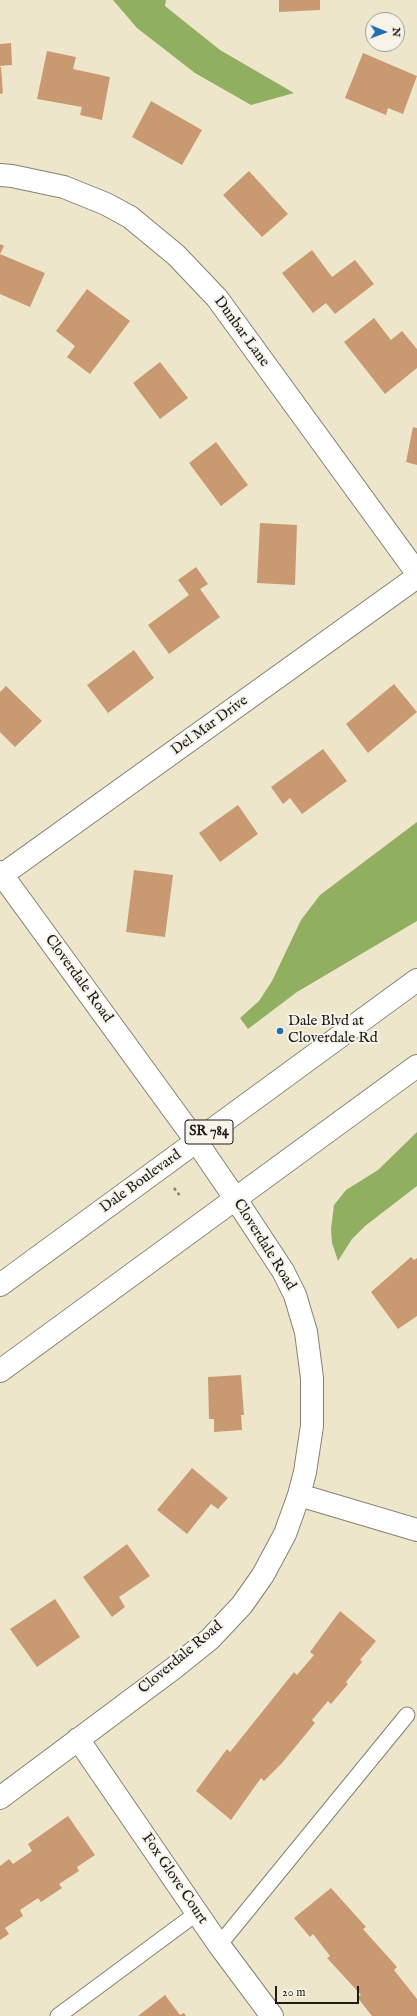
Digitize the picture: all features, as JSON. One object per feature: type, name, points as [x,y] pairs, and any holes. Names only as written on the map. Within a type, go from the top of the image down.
[{"type":"street","name":"Dunbar Lane","points":[[0,175],[12,176],[64,188],[106,204],[130,217],[176,255],[217,298],[417,574]]},
{"type":"street","name":"Del Mar Drive","points":[[1,874],[417,577]]},
{"type":"street","name":"Cloverdale Road","points":[[0,1798],[210,1638],[242,1605],[263,1575],[285,1534],[299,1495],[305,1472],[312,1426],[312,1378],[306,1332],[295,1295],[283,1271],[196,1141],[1,874]]},
{"type":"street","name":"Dale Boulevard","points":[[0,1285],[417,980]]},
{"type":"street","points":[[0,1371],[417,1066]]},
{"type":"street","points":[[299,1495],[416,1524]]},
{"type":"street","name":"Fox Glove Court","points":[[78,1739],[219,1945],[272,2016]]},
{"type":"lane","points":[[219,1945],[407,1715]]},
{"type":"lane","points":[[58,2016],[197,1913]]},
{"type":"green space","points":[[113,0],[166,0],[165,6],[220,50],[294,93],[251,105],[195,73],[137,28]]},
{"type":"green space","points":[[417,822],[417,921],[297,992],[248,1029],[240,1018],[259,1001],[272,981],[301,920],[320,895]]},
{"type":"green space","points":[[417,1132],[417,1186],[365,1226],[352,1239],[338,1261],[332,1243],[331,1229],[334,1205],[346,1190],[378,1170]]},
{"type":"building","points":[[279,0],[320,0],[320,10],[279,12]]},
{"type":"building","points":[[11,43],[12,65],[0,66],[0,44]]},
{"type":"building","points":[[47,51],[76,57],[73,69],[110,77],[102,120],[80,115],[82,107],[37,99]]},
{"type":"building","points":[[363,53],[417,76],[403,114],[388,108],[386,115],[345,98]]},
{"type":"building","points":[[0,67],[3,93],[0,94]]},
{"type":"building","points":[[151,101],[202,130],[182,165],[132,137]]},
{"type":"building","points":[[249,171],[288,214],[262,237],[223,195]]},
{"type":"building","points":[[0,244],[4,246],[0,254]]},
{"type":"building","points":[[312,250],[332,277],[355,260],[374,284],[335,314],[326,303],[313,313],[282,273]]},
{"type":"building","points":[[0,254],[45,273],[30,307],[0,294]]},
{"type":"building","points":[[87,289],[130,321],[90,374],[67,357],[75,346],[56,331]]},
{"type":"building","points":[[374,318],[391,340],[402,331],[417,349],[417,368],[385,394],[344,342]]},
{"type":"building","points":[[160,362],[188,398],[160,419],[133,383]]},
{"type":"building","points":[[413,427],[417,428],[417,465],[406,462]]},
{"type":"building","points":[[216,442],[248,485],[221,506],[189,463]]},
{"type":"building","points":[[260,523],[297,525],[295,585],[257,583]]},
{"type":"building","points":[[196,567],[208,584],[200,589],[220,617],[169,654],[148,625],[189,595],[178,580]]},
{"type":"building","points":[[134,650],[154,678],[108,713],[87,685]]},
{"type":"building","points":[[394,684],[417,712],[368,753],[346,724]]},
{"type":"building","points":[[6,686],[42,721],[15,747],[0,732],[0,692]]},
{"type":"building","points":[[323,749],[347,781],[302,814],[290,798],[283,804],[271,787]]},
{"type":"building","points":[[238,805],[258,834],[220,862],[199,833]]},
{"type":"building","points":[[134,870],[173,875],[165,937],[126,932]]},
{"type":"building","points":[[411,1257],[414,1260],[417,1258],[417,1316],[398,1329],[371,1292]]},
{"type":"building","points":[[241,1375],[244,1415],[241,1415],[242,1430],[214,1432],[214,1419],[209,1419],[208,1377]]},
{"type":"building","points":[[192,1468],[228,1498],[218,1509],[211,1504],[187,1534],[157,1510]]},
{"type":"building","points":[[127,1544],[150,1576],[119,1597],[125,1607],[112,1617],[83,1577]]},
{"type":"building","points":[[55,1599],[80,1637],[37,1667],[10,1629]]},
{"type":"building","points":[[340,1611],[376,1641],[360,1660],[362,1662],[346,1682],[348,1684],[331,1704],[328,1701],[312,1720],[315,1723],[282,1763],[264,1781],[261,1778],[231,1820],[196,1791],[227,1749],[230,1752],[294,1672],[297,1675],[314,1655],[310,1652]]},
{"type":"building","points":[[68,1816],[95,1855],[77,1867],[79,1871],[59,1884],[62,1888],[41,1902],[38,1898],[20,1910],[23,1916],[5,1928],[9,1934],[0,1940],[0,1866],[9,1859],[13,1864],[32,1851],[28,1844]]},
{"type":"building","points":[[331,1888],[366,1927],[363,1929],[397,1967],[394,1970],[417,1999],[417,2016],[372,2016],[357,1997],[361,1995],[327,1958],[330,1956],[313,1934],[310,1937],[294,1918]]},
{"type":"building","points":[[165,1995],[180,2015],[184,2013],[186,2016],[138,2016]]},
{"type":"place","name":"Dale Blvd at Cloverdale Rd","points":[[280,1031]]}]
